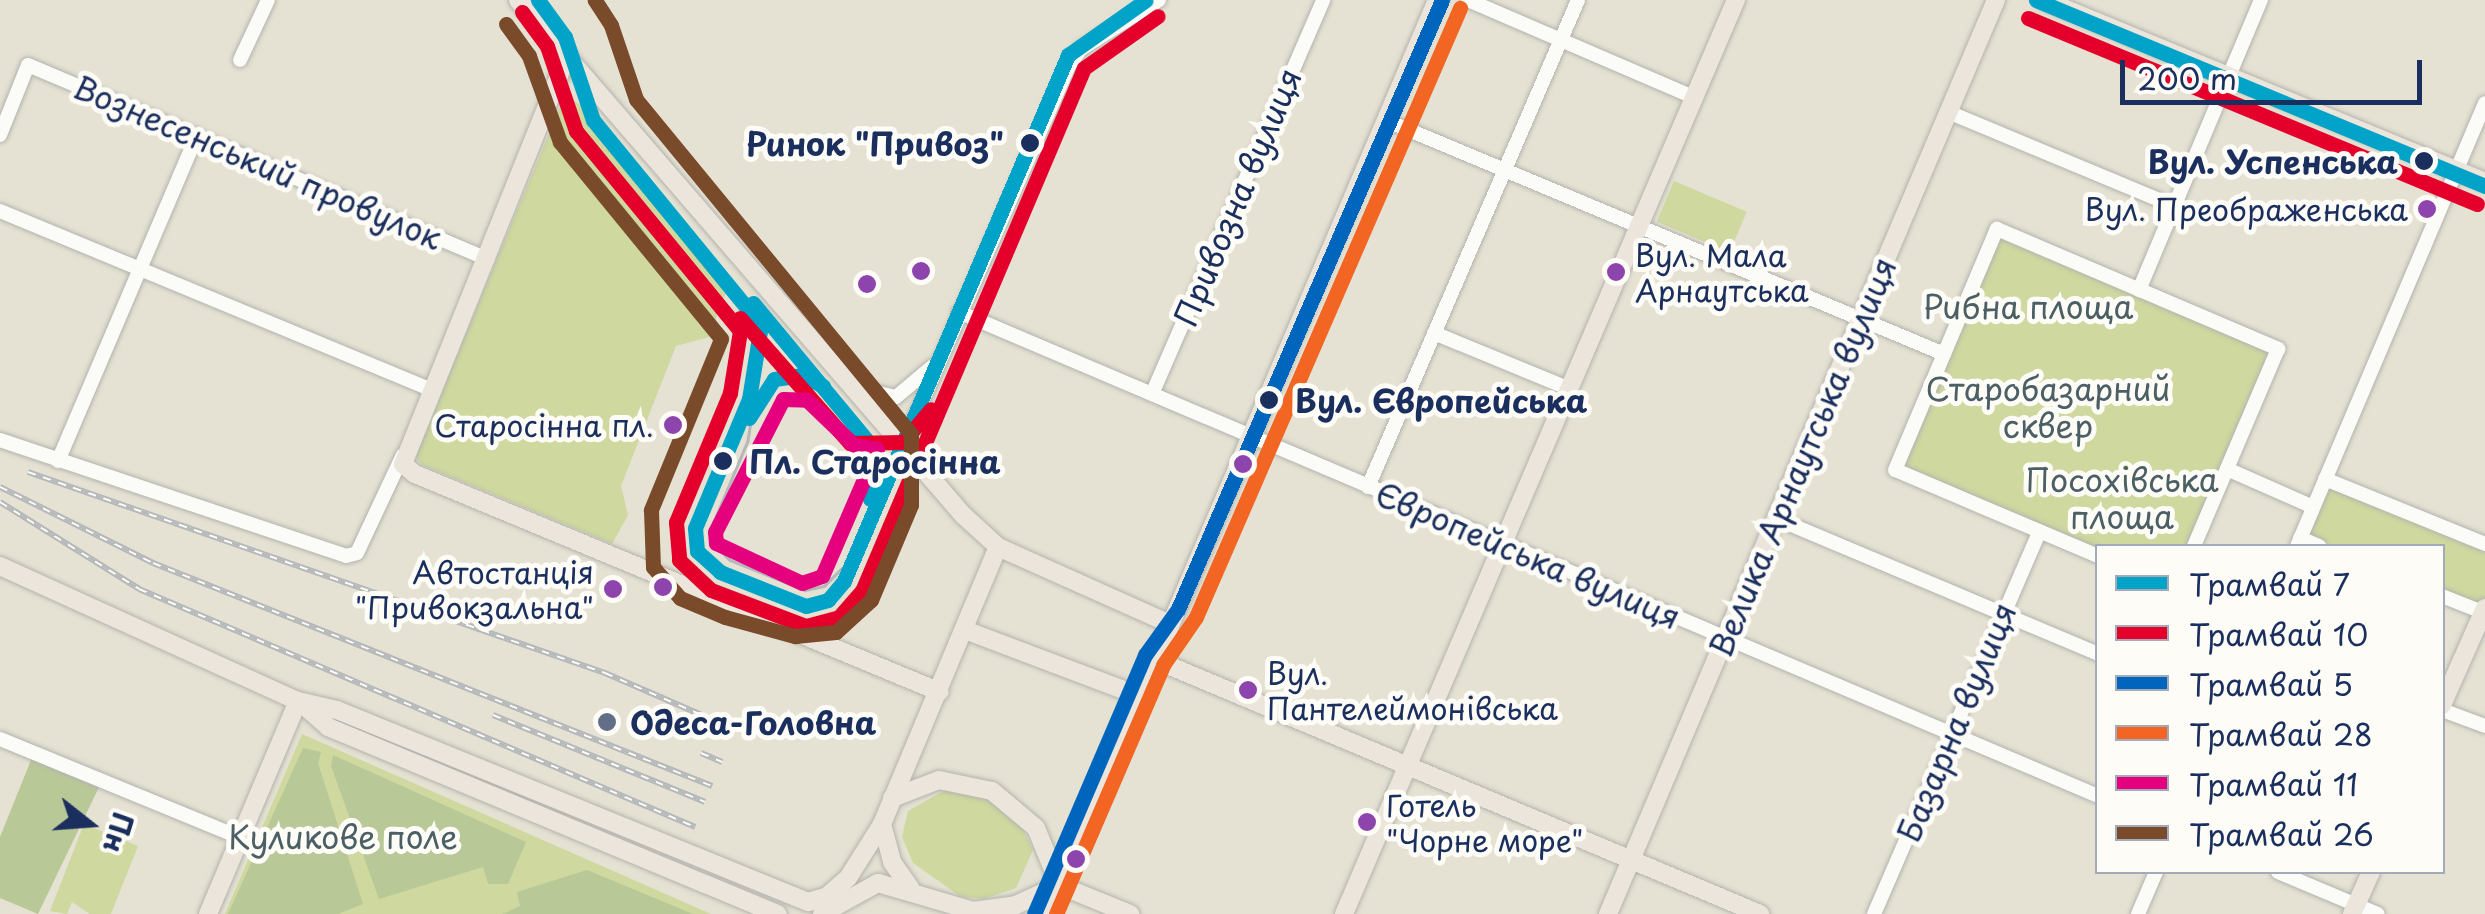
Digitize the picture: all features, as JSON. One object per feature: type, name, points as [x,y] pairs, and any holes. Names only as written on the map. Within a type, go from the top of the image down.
[{"type":"main road","points":[[518,0],[901,450],[998,548],[1166,622]]},
{"type":"main road","points":[[1047,914],[1166,622],[1437,0]]},
{"type":"main road","points":[[1344,914],[1736,0]]},
{"type":"main road","name":"Велика Арнаутська вулиця","points":[[1608,914],[1996,0]]},
{"type":"main road","points":[[2044,0],[2485,182]]},
{"type":"main road","points":[[566,56],[403,464],[415,474],[940,692]]},
{"type":"main road","points":[[783,906],[816,900],[836,890],[882,824],[998,548]]},
{"type":"main road","points":[[0,566],[298,701],[337,710],[801,914]]},
{"type":"main road","points":[[2445,701],[2484,611]]},
{"type":"main road","points":[[965,630],[1137,695]]},
{"type":"main road","points":[[1152,658],[1760,914]]},
{"type":"main road","points":[[208,914],[298,701]]},
{"type":"main road","points":[[892,798],[939,780],[992,790],[1036,828],[1060,885],[1130,914]]},
{"type":"main road","points":[[882,824],[892,862],[910,888]]},
{"type":"main road","points":[[2354,909],[2370,874]]},
{"type":"main road","points":[[822,914],[878,883],[910,888],[973,910],[1016,905],[1060,885]]},
{"type":"main road","points":[[847,914],[860,890]]},
{"type":"street","points":[[240,60],[268,0]]},
{"type":"street","points":[[901,450],[1073,58],[1158,0]]},
{"type":"street","name":"Привозна вулиця","points":[[1152,394],[1323,0]]},
{"type":"street","points":[[1468,0],[1696,98]]},
{"type":"street","points":[[1368,488],[1578,0]]},
{"type":"street","points":[[2139,290],[2260,0]]},
{"type":"street","name":"Вознесенський провулок","points":[[0,135],[28,65],[488,259]]},
{"type":"street","points":[[2298,542],[2485,103]]},
{"type":"street","points":[[1948,112],[2174,206]]},
{"type":"street","points":[[1385,120],[1944,354]]},
{"type":"street","points":[[58,461],[197,134]]},
{"type":"street","points":[[0,211],[432,390]]},
{"type":"street","points":[[2095,555],[1895,470],[1997,229],[2278,349],[2195,544]]},
{"type":"street","name":"Європейська вулиця","points":[[959,312],[2095,795]]},
{"type":"street","points":[[1434,333],[1570,389]]},
{"type":"street","points":[[848,385],[896,397],[938,363]]},
{"type":"street","points":[[0,440],[352,556],[404,454]]},
{"type":"street","points":[[2227,470],[2314,507]]},
{"type":"street","points":[[2325,479],[2485,544]]},
{"type":"street","points":[[1775,518],[2095,653]]},
{"type":"street","name":"Базарна вулиця","points":[[1874,914],[2040,531]]},
{"type":"street","points":[[2445,597],[2484,611]]},
{"type":"street","points":[[2445,709],[2485,726]]},
{"type":"street","points":[[0,739],[240,838]]},
{"type":"street","points":[[2138,914],[2155,874]]},
{"type":"street","points":[[2282,874],[2354,909],[2378,914]]},
{"type":"green space","points":[[565,95],[581,105],[728,287],[709,337],[676,346],[621,486],[628,515],[612,544],[422,465],[415,456]]},
{"type":"green space","points":[[1674,181],[1747,212],[1730,252],[1657,222]]},
{"type":"green space","name":"Старобазарний сквер","points":[[1997,229],[2278,349],[2195,544],[2095,544],[2095,555],[1895,470]]},
{"type":"green space","points":[[2324,485],[2485,552],[2485,608],[2445,592],[2445,544],[2330,544],[2305,534]]},
{"type":"green space","name":"Куликове поле","points":[[302,734],[711,914],[225,914]]},
{"type":"green space","points":[[303,748],[321,752],[318,763],[363,904],[338,914],[228,914]]},
{"type":"green space","points":[[33,755],[100,785],[38,914],[0,898],[0,837]]},
{"type":"green space","points":[[333,755],[526,842],[508,884],[488,884],[483,867],[379,899],[331,766]]},
{"type":"green space","points":[[947,789],[983,796],[1021,825],[1033,850],[1016,888],[984,899],[961,897],[913,863],[902,837],[908,811]]},
{"type":"green space","points":[[84,824],[138,846],[111,914],[90,914],[72,902],[67,914],[50,911]]},
{"type":"green space","points":[[587,870],[693,914],[502,914],[520,906],[517,892]]},
{"type":"tram line","name":"7","points":[[538,0],[565,37],[593,120],[761,325],[749,399],[695,528],[697,551],[720,572],[806,606],[828,600],[844,581],[1068,55],[1146,0]]},
{"type":"tram line","name":"26","points":[[506,24],[529,56],[560,142],[721,339],[651,510],[653,567],[680,598],[725,617],[795,636],[836,632],[871,600],[911,505],[911,434],[636,99],[611,25],[595,0]]},
{"type":"tram line","name":"5","points":[[1034,914],[1145,655],[1178,609],[1442,0]]},
{"type":"tram line","name":"7","points":[[2036,0],[2485,186]]},
{"type":"tram line","name":"28","points":[[1056,914],[1163,665],[1196,617],[1460,8]]},
{"type":"tram line","name":"10","points":[[522,12],[547,46],[576,131],[740,331],[730,393],[676,522],[679,560],[711,590],[806,626],[839,617],[862,591],[1084,68],[1158,16]]},
{"type":"tram line","name":"10","points":[[2028,18],[2477,204]]},
{"type":"tram line","name":"7","points":[[753,303],[874,449],[878,469],[870,499]]},
{"type":"tram line","name":"10","points":[[740,318],[850,443],[903,442],[931,409]]},
{"type":"tram line","name":"7","points":[[749,418],[774,379],[803,375],[823,386]]},
{"type":"tram line","name":"11","points":[[783,399],[807,400],[854,445],[877,449],[822,576],[802,583],[716,543],[715,532],[783,399]]},
{"type":"tram line","points":[[753,409],[748,441],[714,522],[716,546],[730,560],[805,590],[824,586],[841,569]]},
{"type":"tram line","points":[[711,490],[716,458]]},
{"type":"railway","points":[[28,472],[605,673],[736,730]]},
{"type":"railway","points":[[0,487],[153,563],[712,786]]},
{"type":"railway","points":[[0,502],[139,589],[695,827]]},
{"type":"railway","points":[[493,715],[705,802]]},
{"type":"railway","points":[[701,753],[722,762]]},
{"type":"place","name":"Ринок \"Привоз\"","points":[[1030,143]]},
{"type":"place","name":"Вул. Успенська","points":[[2424,161]]},
{"type":"place","name":"Вул. Преображенська","points":[[2427,209]]},
{"type":"place","name":"Вул. Мала Арнаутська","points":[[1616,272]]},
{"type":"place","name":"Вул. Європейська","points":[[1269,400]]},
{"type":"place","name":"Старосінна пл.","points":[[673,425]]},
{"type":"place","name":"Пл. Старосінна","points":[[723,461]]},
{"type":"place","name":"Автостанція \"Привокзальна\"","points":[[613,589]]},
{"type":"place","name":"Вул. Пантелеймонівська","points":[[1248,690]]},
{"type":"place","name":"Одеса-Головна","points":[[607,722]]},
{"type":"place","name":"Готель \"Чорне море\"","points":[[1367,822]]},
{"type":"park label","name":"Рибна площа","points":[[2028,306]]},
{"type":"park label","name":"Посохівська площа","points":[[2122,498]]}]
